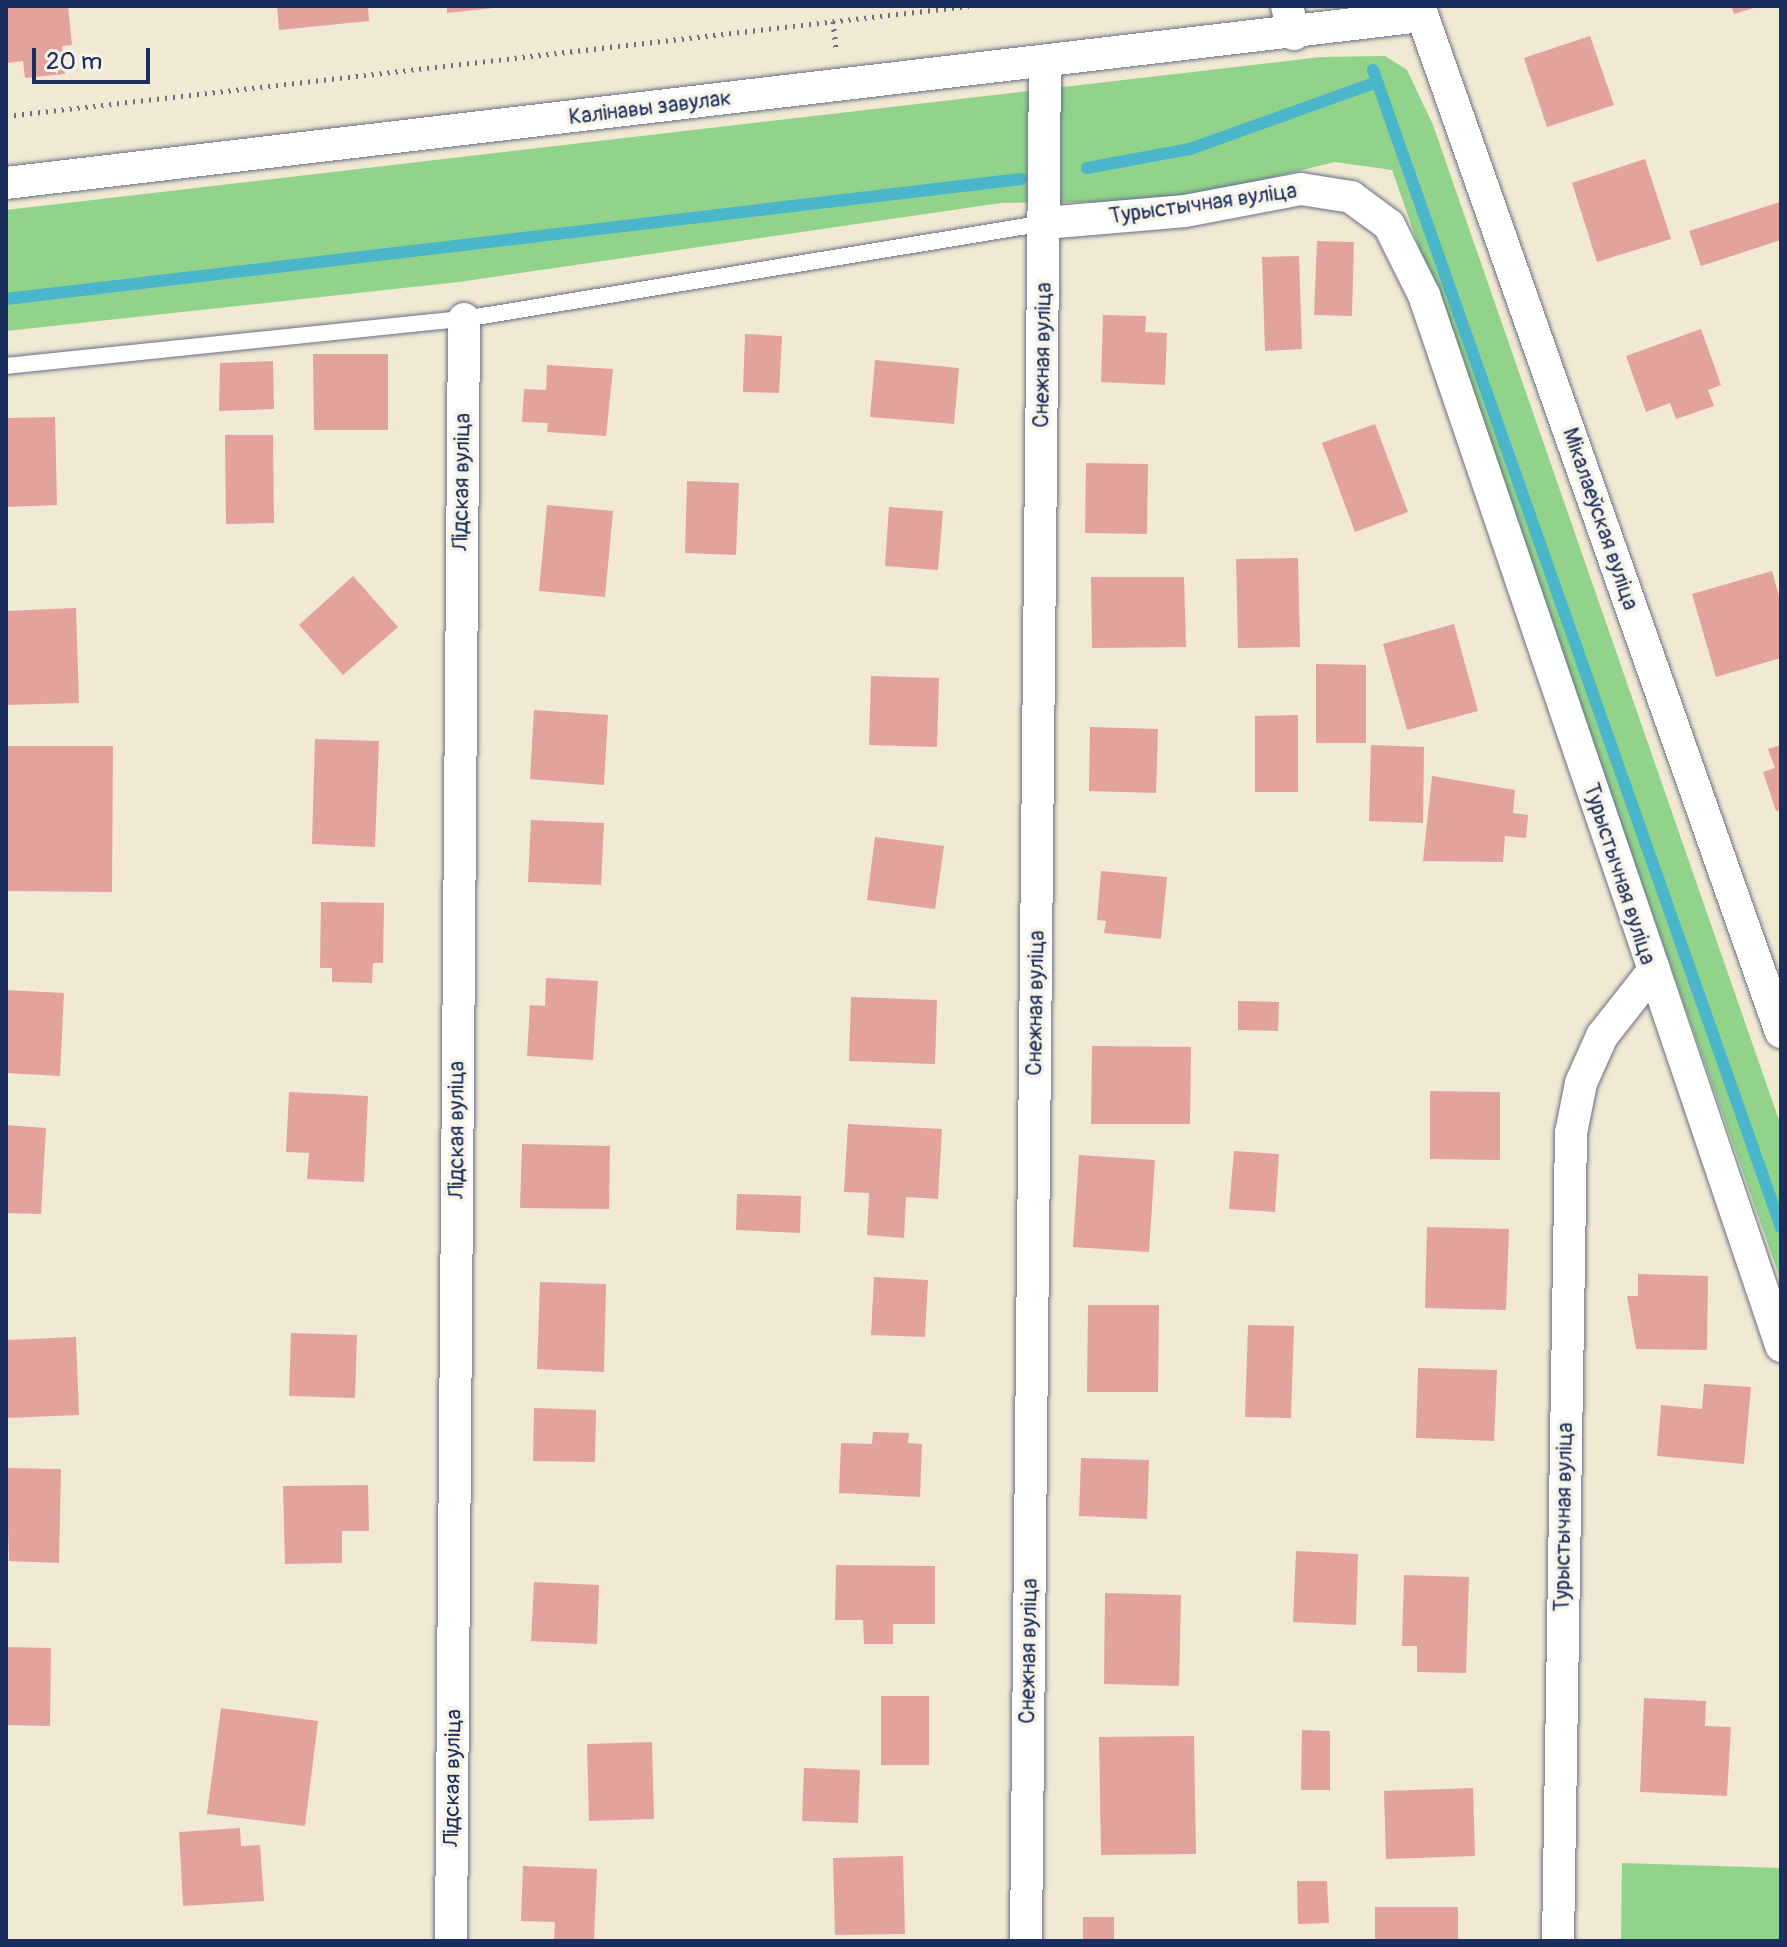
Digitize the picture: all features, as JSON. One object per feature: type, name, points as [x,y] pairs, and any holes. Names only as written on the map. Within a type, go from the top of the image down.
[{"type":"street","name":"Калінавы завулак","points":[[6,183],[1045,66],[1290,20],[1421,11]]},
{"type":"street","name":"Мікалаеўская вуліца","points":[[1421,11],[1781,1032]]},
{"type":"street","name":"Снежная вуліца","points":[[1026,1941],[1045,66]]},
{"type":"street","name":"Турыстычная вуліца","points":[[1045,223],[1185,211],[1301,189],[1351,197],[1389,225],[1424,295],[1654,970],[1602,1036],[1571,1133],[1558,1941]]},
{"type":"street","name":"Лідская вуліца","points":[[451,1941],[464,319]]},
{"type":"street","points":[[1654,970],[1781,1346]]},
{"type":"lane","points":[[6,366],[464,319],[1045,223]]},
{"type":"path","points":[[6,116],[969,6]]},
{"type":"green space","points":[[1385,56],[1407,70],[1433,125],[1781,1126],[1781,1281],[1392,170],[1335,162],[1177,201],[1001,203],[459,282],[6,331],[6,210],[1321,57]]},
{"type":"green space","points":[[1622,1863],[1781,1868],[1781,1941],[1621,1941]]},
{"type":"building","points":[[6,6],[68,6],[72,45],[62,46],[65,74],[25,78],[23,61],[6,63]]},
{"type":"building","points":[[277,6],[368,6],[369,21],[279,30]]},
{"type":"building","points":[[447,6],[494,6],[494,8],[447,13]]},
{"type":"building","points":[[1731,6],[1757,6],[1757,7],[1734,14]]},
{"type":"building","points":[[1590,36],[1614,105],[1547,127],[1524,58]]},
{"type":"building","points":[[1645,159],[1671,239],[1597,262],[1572,183]]},
{"type":"building","points":[[1780,202],[1781,240],[1701,266],[1689,231]]},
{"type":"building","points":[[1317,241],[1354,242],[1352,316],[1314,315]]},
{"type":"building","points":[[1299,256],[1302,349],[1265,351],[1262,257]]},
{"type":"building","points":[[1103,315],[1146,316],[1145,332],[1167,333],[1165,385],[1101,382]]},
{"type":"building","points":[[1701,329],[1721,385],[1708,390],[1714,406],[1676,419],[1670,403],[1646,412],[1626,356]]},
{"type":"building","points":[[745,334],[782,336],[779,393],[743,392]]},
{"type":"building","points":[[313,354],[388,354],[388,430],[314,430]]},
{"type":"building","points":[[875,360],[959,368],[954,424],[870,417]]},
{"type":"building","points":[[273,361],[274,409],[219,411],[220,363]]},
{"type":"building","points":[[547,365],[613,369],[606,436],[547,432],[548,423],[522,422],[524,389],[546,390]]},
{"type":"building","points":[[55,417],[57,505],[6,507],[6,418]]},
{"type":"building","points":[[1375,424],[1408,512],[1355,532],[1322,443]]},
{"type":"building","points":[[225,435],[273,435],[274,523],[226,524]]},
{"type":"building","points":[[1086,463],[1148,464],[1147,534],[1085,533]]},
{"type":"building","points":[[687,481],[739,483],[736,555],[685,553]]},
{"type":"building","points":[[547,505],[613,511],[605,597],[539,591]]},
{"type":"building","points":[[889,507],[943,511],[938,570],[885,566]]},
{"type":"building","points":[[1298,558],[1300,647],[1238,648],[1236,559]]},
{"type":"building","points":[[1772,571],[1781,603],[1781,658],[1716,677],[1692,594]]},
{"type":"building","points":[[353,576],[398,627],[343,675],[299,625]]},
{"type":"building","points":[[1091,577],[1184,577],[1186,647],[1092,648]]},
{"type":"building","points":[[76,608],[79,703],[6,705],[6,611]]},
{"type":"building","points":[[1454,624],[1478,711],[1407,730],[1383,644]]},
{"type":"building","points":[[1316,664],[1366,665],[1366,743],[1316,743]]},
{"type":"building","points":[[871,676],[939,678],[937,747],[869,745]]},
{"type":"building","points":[[534,710],[608,715],[604,785],[530,779]]},
{"type":"building","points":[[1298,715],[1298,792],[1255,792],[1255,716]]},
{"type":"building","points":[[1090,727],[1158,729],[1156,793],[1089,791]]},
{"type":"building","points":[[315,739],[379,741],[375,847],[312,844]]},
{"type":"building","points":[[1371,745],[1424,747],[1423,823],[1369,821]]},
{"type":"building","points":[[1781,745],[1781,809],[1776,811],[1763,772],[1775,768],[1768,749]]},
{"type":"building","points":[[6,746],[113,746],[112,892],[6,891]]},
{"type":"building","points":[[1432,776],[1515,790],[1513,813],[1528,815],[1526,838],[1505,836],[1503,862],[1423,861]]},
{"type":"building","points":[[531,820],[604,823],[601,885],[528,882]]},
{"type":"building","points":[[875,837],[944,846],[935,909],[867,900]]},
{"type":"building","points":[[1101,871],[1167,877],[1161,939],[1104,933],[1106,921],[1097,920]]},
{"type":"building","points":[[321,902],[384,903],[383,963],[373,963],[372,983],[332,982],[332,968],[320,968]]},
{"type":"building","points":[[546,978],[598,981],[593,1060],[527,1056],[530,1005],[545,1006]]},
{"type":"building","points":[[6,990],[64,993],[60,1076],[6,1073]]},
{"type":"building","points":[[851,997],[937,1000],[935,1064],[849,1061]]},
{"type":"building","points":[[1238,1001],[1279,1002],[1278,1031],[1238,1030]]},
{"type":"building","points":[[1092,1046],[1191,1047],[1190,1124],[1091,1124]]},
{"type":"building","points":[[1430,1091],[1500,1092],[1500,1160],[1430,1159]]},
{"type":"building","points":[[289,1092],[368,1096],[364,1182],[307,1179],[309,1153],[286,1152]]},
{"type":"building","points":[[848,1124],[942,1129],[938,1199],[906,1197],[904,1238],[867,1235],[869,1193],[844,1192]]},
{"type":"building","points":[[6,1125],[46,1128],[41,1214],[6,1213]]},
{"type":"building","points":[[522,1144],[610,1146],[609,1209],[520,1208]]},
{"type":"building","points":[[1234,1151],[1279,1154],[1275,1212],[1229,1209]]},
{"type":"building","points":[[1079,1155],[1155,1160],[1149,1252],[1073,1247]]},
{"type":"building","points":[[737,1194],[801,1196],[800,1233],[736,1230]]},
{"type":"building","points":[[1427,1227],[1509,1229],[1506,1310],[1425,1308]]},
{"type":"building","points":[[1638,1274],[1708,1276],[1707,1350],[1636,1349],[1627,1296],[1638,1296]]},
{"type":"building","points":[[874,1277],[928,1280],[925,1337],[871,1335]]},
{"type":"building","points":[[540,1282],[606,1284],[604,1372],[537,1369]]},
{"type":"building","points":[[1088,1305],[1159,1305],[1158,1392],[1087,1392]]},
{"type":"building","points":[[1248,1325],[1294,1326],[1291,1418],[1245,1417]]},
{"type":"building","points":[[291,1333],[357,1335],[355,1398],[289,1396]]},
{"type":"building","points":[[76,1337],[79,1415],[6,1418],[6,1340]]},
{"type":"building","points":[[1418,1368],[1497,1370],[1494,1441],[1416,1438]]},
{"type":"building","points":[[1704,1384],[1751,1387],[1744,1464],[1657,1456],[1661,1405],[1702,1409]]},
{"type":"building","points":[[534,1408],[596,1410],[595,1462],[533,1461]]},
{"type":"building","points":[[873,1432],[909,1433],[908,1443],[922,1444],[920,1497],[839,1493],[841,1443],[872,1444]]},
{"type":"building","points":[[1081,1458],[1149,1460],[1147,1519],[1079,1516]]},
{"type":"building","points":[[6,1468],[61,1469],[59,1563],[9,1561]]},
{"type":"building","points":[[368,1485],[369,1531],[342,1531],[342,1563],[285,1564],[283,1486]]},
{"type":"building","points":[[1296,1551],[1358,1554],[1356,1625],[1293,1622]]},
{"type":"building","points":[[836,1565],[935,1566],[935,1624],[893,1624],[893,1644],[864,1644],[863,1620],[835,1620]]},
{"type":"building","points":[[1404,1575],[1469,1577],[1466,1673],[1417,1672],[1417,1646],[1402,1646]]},
{"type":"building","points":[[534,1582],[599,1585],[597,1644],[531,1641]]},
{"type":"building","points":[[1105,1593],[1181,1595],[1179,1686],[1104,1684]]},
{"type":"building","points":[[6,1647],[51,1648],[50,1726],[6,1725]]},
{"type":"building","points":[[881,1696],[929,1696],[929,1765],[881,1765]]},
{"type":"building","points":[[1644,1698],[1706,1701],[1705,1726],[1731,1727],[1727,1796],[1640,1792]]},
{"type":"building","points":[[221,1708],[318,1721],[305,1826],[207,1814]]},
{"type":"building","points":[[1302,1730],[1330,1731],[1330,1790],[1301,1790]]},
{"type":"building","points":[[1194,1736],[1196,1854],[1101,1855],[1099,1737]]},
{"type":"building","points":[[652,1742],[654,1819],[589,1821],[587,1744]]},
{"type":"building","points":[[804,1768],[860,1770],[858,1823],[802,1821]]},
{"type":"building","points":[[1473,1788],[1475,1856],[1386,1859],[1384,1791]]},
{"type":"building","points":[[240,1828],[241,1846],[260,1845],[264,1901],[183,1906],[179,1832]]},
{"type":"building","points":[[903,1856],[905,1934],[835,1935],[833,1858]]},
{"type":"building","points":[[523,1866],[597,1869],[594,1941],[554,1941],[555,1922],[521,1921]]},
{"type":"building","points":[[1297,1881],[1327,1881],[1329,1923],[1298,1924]]},
{"type":"building","points":[[1375,1907],[1458,1907],[1458,1941],[1375,1941]]},
{"type":"building","points":[[1083,1917],[1114,1917],[1114,1941],[1083,1941]]},
{"type":"waterway","points":[[1373,70],[1781,1227]]},
{"type":"waterway","points":[[1087,168],[1190,149],[1377,82]]},
{"type":"waterway","points":[[6,299],[1021,179]]}]
